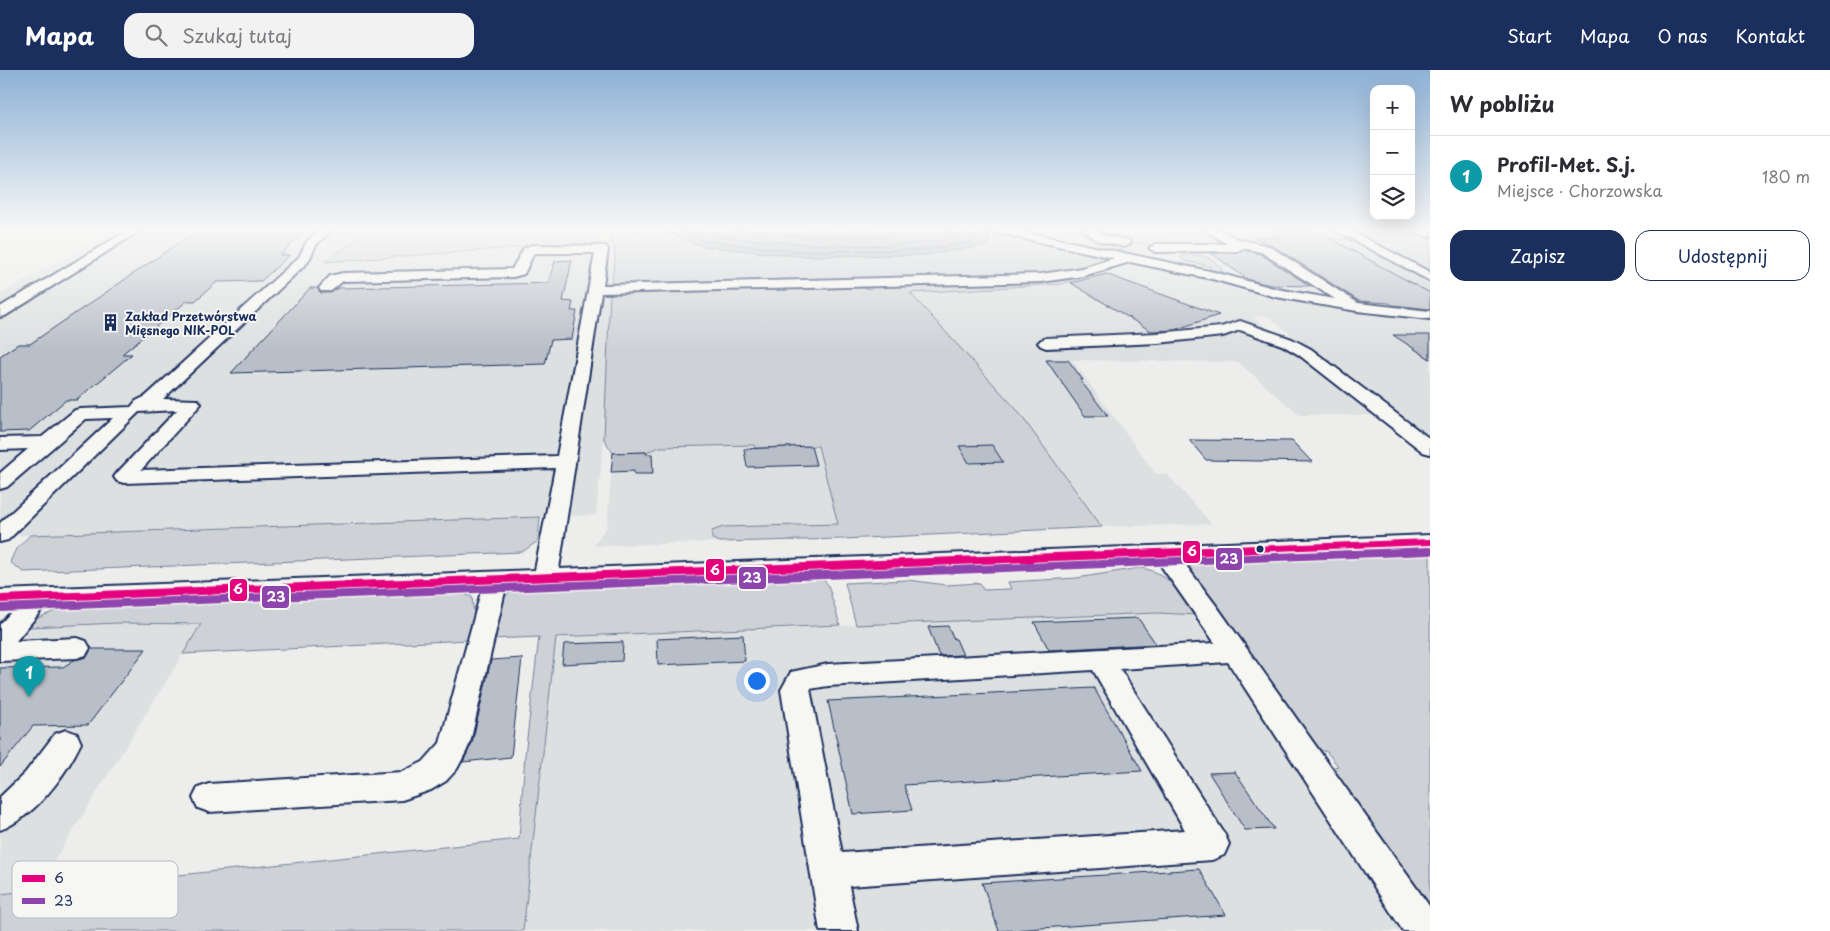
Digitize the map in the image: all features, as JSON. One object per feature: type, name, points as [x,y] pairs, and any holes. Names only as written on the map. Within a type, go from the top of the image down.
[{"type":"street","points":[[0,313],[72,269]]},
{"type":"street","points":[[0,535],[136,409],[152,400],[293,269]]},
{"type":"street","points":[[326,288],[335,279],[343,277],[513,273],[520,269]]},
{"type":"street","points":[[546,577],[598,269]]},
{"type":"street","points":[[595,289],[1041,278],[1093,269]]},
{"type":"street","points":[[1183,269],[1276,294],[1358,307],[1430,315]]},
{"type":"street","points":[[1297,269],[1358,307]]},
{"type":"street","points":[[1415,269],[1430,277]]},
{"type":"street","points":[[1046,343],[1158,338],[1223,331],[1240,324],[1287,342],[1305,352],[1430,448]]},
{"type":"street","points":[[0,483],[81,414],[192,404],[124,477],[566,462]]},
{"type":"street","points":[[0,444],[46,443]]},
{"type":"street","points":[[0,599],[1430,542]]},
{"type":"street","points":[[1163,552],[1209,614],[1425,931]]},
{"type":"street","points":[[210,798],[402,786],[431,776],[447,760],[456,743],[496,579]]},
{"type":"street","points":[[0,641],[38,598]]},
{"type":"street","points":[[0,651],[76,648]]},
{"type":"street","points":[[839,931],[795,690],[801,680],[828,675],[1234,652]]},
{"type":"street","points":[[829,871],[1212,844],[1101,660]]},
{"type":"street","points":[[0,815],[14,808],[26,796],[66,743]]},
{"type":"shaded area","points":[[44,269],[614,269],[610,291],[604,439],[596,515],[0,536],[0,294]]},
{"type":"shaded area","points":[[614,269],[1112,270],[1061,284],[910,293],[1017,410],[1102,527],[843,539],[720,542],[712,539],[712,531],[723,527],[838,524],[818,446],[755,448],[754,445],[660,447],[646,452],[613,453],[604,439],[610,291]]},
{"type":"shaded area","points":[[1110,269],[1430,269],[1430,442],[1267,316],[1253,317],[1377,415],[1299,415],[1238,362],[1072,360],[1156,474],[1167,474],[1212,524],[1102,527],[1017,410],[909,292],[1061,284],[1112,270]]},
{"type":"shaded area","points":[[1211,269],[1221,269],[1224,273]]},
{"type":"shaded area","points":[[1386,269],[1406,269],[1430,282],[1430,293]]},
{"type":"shaded area","points":[[1419,269],[1430,269],[1430,275]]},
{"type":"shaded area","points":[[754,445],[755,448],[818,446],[838,524],[723,527],[712,539],[720,542],[593,546],[607,526],[613,453],[646,452],[660,447]]},
{"type":"shaded area","points":[[540,517],[538,541],[522,552],[23,572],[10,562],[15,551],[30,535]]},
{"type":"shaded area","points":[[1430,554],[1430,920],[1326,769],[1338,766],[1327,752],[1313,748],[1194,578],[1190,567],[1194,563]]},
{"type":"shaded area","points":[[1139,568],[1158,573],[1166,578],[1198,615],[1158,613],[856,625],[845,583],[908,580],[946,585],[980,583],[983,590],[1011,589],[1008,582],[1077,578]]},
{"type":"shaded area","points":[[816,578],[824,580],[828,585],[840,625],[556,637],[523,931],[0,931],[0,894],[12,893],[12,918],[178,918],[178,875],[519,839],[525,755],[539,637],[492,639],[501,601],[509,593],[517,591]]},
{"type":"shaded area","points":[[464,594],[472,597],[474,613],[469,640],[183,654],[201,624],[118,623],[29,627],[38,618],[57,610]]},
{"type":"shaded area","points":[[1158,613],[1198,615],[1417,931],[523,931],[556,637]]},
{"type":"shaded area","points":[[118,623],[202,624],[54,861],[12,861],[12,893],[0,894],[0,628]]},
{"type":"building","name":"Zakład Przetwórstwa Mięsnego NIK-POL","points":[[140,269],[274,269],[261,281],[217,282],[195,301],[187,301],[122,354],[132,354],[77,400],[66,400],[29,431],[0,432],[0,356],[18,344],[30,344]]},
{"type":"building","points":[[552,269],[570,269],[563,301],[573,302],[571,311],[577,311],[572,339],[551,340],[545,364],[231,373],[310,288],[317,288],[321,293],[331,293],[338,288],[548,283]]},
{"type":"building","points":[[1233,269],[1284,269],[1310,286],[1270,285],[1247,279]]},
{"type":"building","points":[[1309,269],[1386,269],[1430,293],[1430,309],[1389,303],[1359,301]]},
{"type":"building","points":[[1106,274],[1219,315],[1174,330],[1151,331],[1071,283]]},
{"type":"building","points":[[1393,335],[1430,335],[1430,359]]},
{"type":"building","points":[[1046,360],[1068,360],[1083,380],[1080,380],[1108,416],[1085,416]]},
{"type":"building","points":[[1189,440],[1292,441],[1312,462],[1206,460]]},
{"type":"building","points":[[992,445],[1003,462],[969,463],[959,446]]},
{"type":"building","points":[[811,446],[816,465],[747,467],[744,449]]},
{"type":"building","points":[[646,452],[646,454],[652,454],[653,474],[634,474],[634,471],[611,472],[613,453]]},
{"type":"building","points":[[1138,618],[1156,644],[1049,650],[1034,622]]},
{"type":"building","points":[[948,626],[963,655],[939,656],[928,627]]},
{"type":"building","points":[[743,635],[745,661],[658,665],[657,639]]},
{"type":"building","points":[[623,642],[622,661],[562,664],[564,644]]},
{"type":"building","points":[[91,649],[146,649],[88,725],[33,726],[0,767],[0,668],[63,667],[74,660],[87,657]]},
{"type":"building","points":[[522,658],[511,757],[463,762],[472,743],[491,660]]},
{"type":"building","points":[[1094,688],[1142,771],[904,785],[912,810],[853,814],[828,701]]},
{"type":"building","points":[[1235,772],[1274,829],[1245,830],[1209,773]]},
{"type":"building","points":[[1199,869],[1226,915],[999,931],[982,883]]},
{"type":"transit line","name":"6","points":[[0,599],[1430,542]]},
{"type":"transit line","name":"23","points":[[0,608],[1430,551]]},
{"type":"place","name":"Zakład Przetwórstwa Mięsnego NIK-POL","points":[[111,323]]},
{"type":"place","name":"Profil-Met. S.j.","points":[[29,697]]}]
